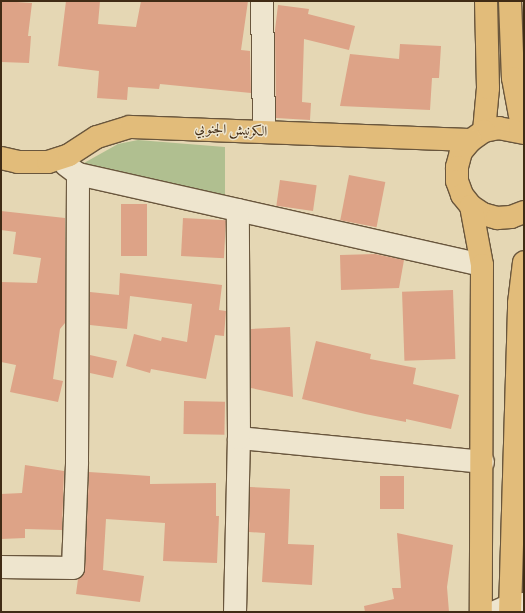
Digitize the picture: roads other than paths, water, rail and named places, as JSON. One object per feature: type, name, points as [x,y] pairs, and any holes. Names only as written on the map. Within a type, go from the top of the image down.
[{"type":"main road","points":[[486,1],[488,88],[477,136],[461,152],[457,167],[457,181],[462,195],[471,206],[483,214],[497,218],[511,217],[524,212]]},
{"type":"main road","points":[[510,1],[513,78],[523,133]]},
{"type":"main road","name":"الكرنيش الجنوبي","points":[[1,158],[37,163],[60,159],[97,137],[130,127],[264,132],[477,136],[499,128],[523,133]]},
{"type":"main road","points":[[471,206],[482,264],[481,612]]},
{"type":"main road","points":[[510,608],[518,303],[524,262]]},
{"type":"street","points":[[262,1],[264,132]]},
{"type":"street","points":[[60,159],[78,174],[482,264]]},
{"type":"street","points":[[1,567],[73,568],[77,462],[78,174]]},
{"type":"street","points":[[235,612],[239,438],[238,210]]},
{"type":"street","points":[[239,438],[482,462]]}]
